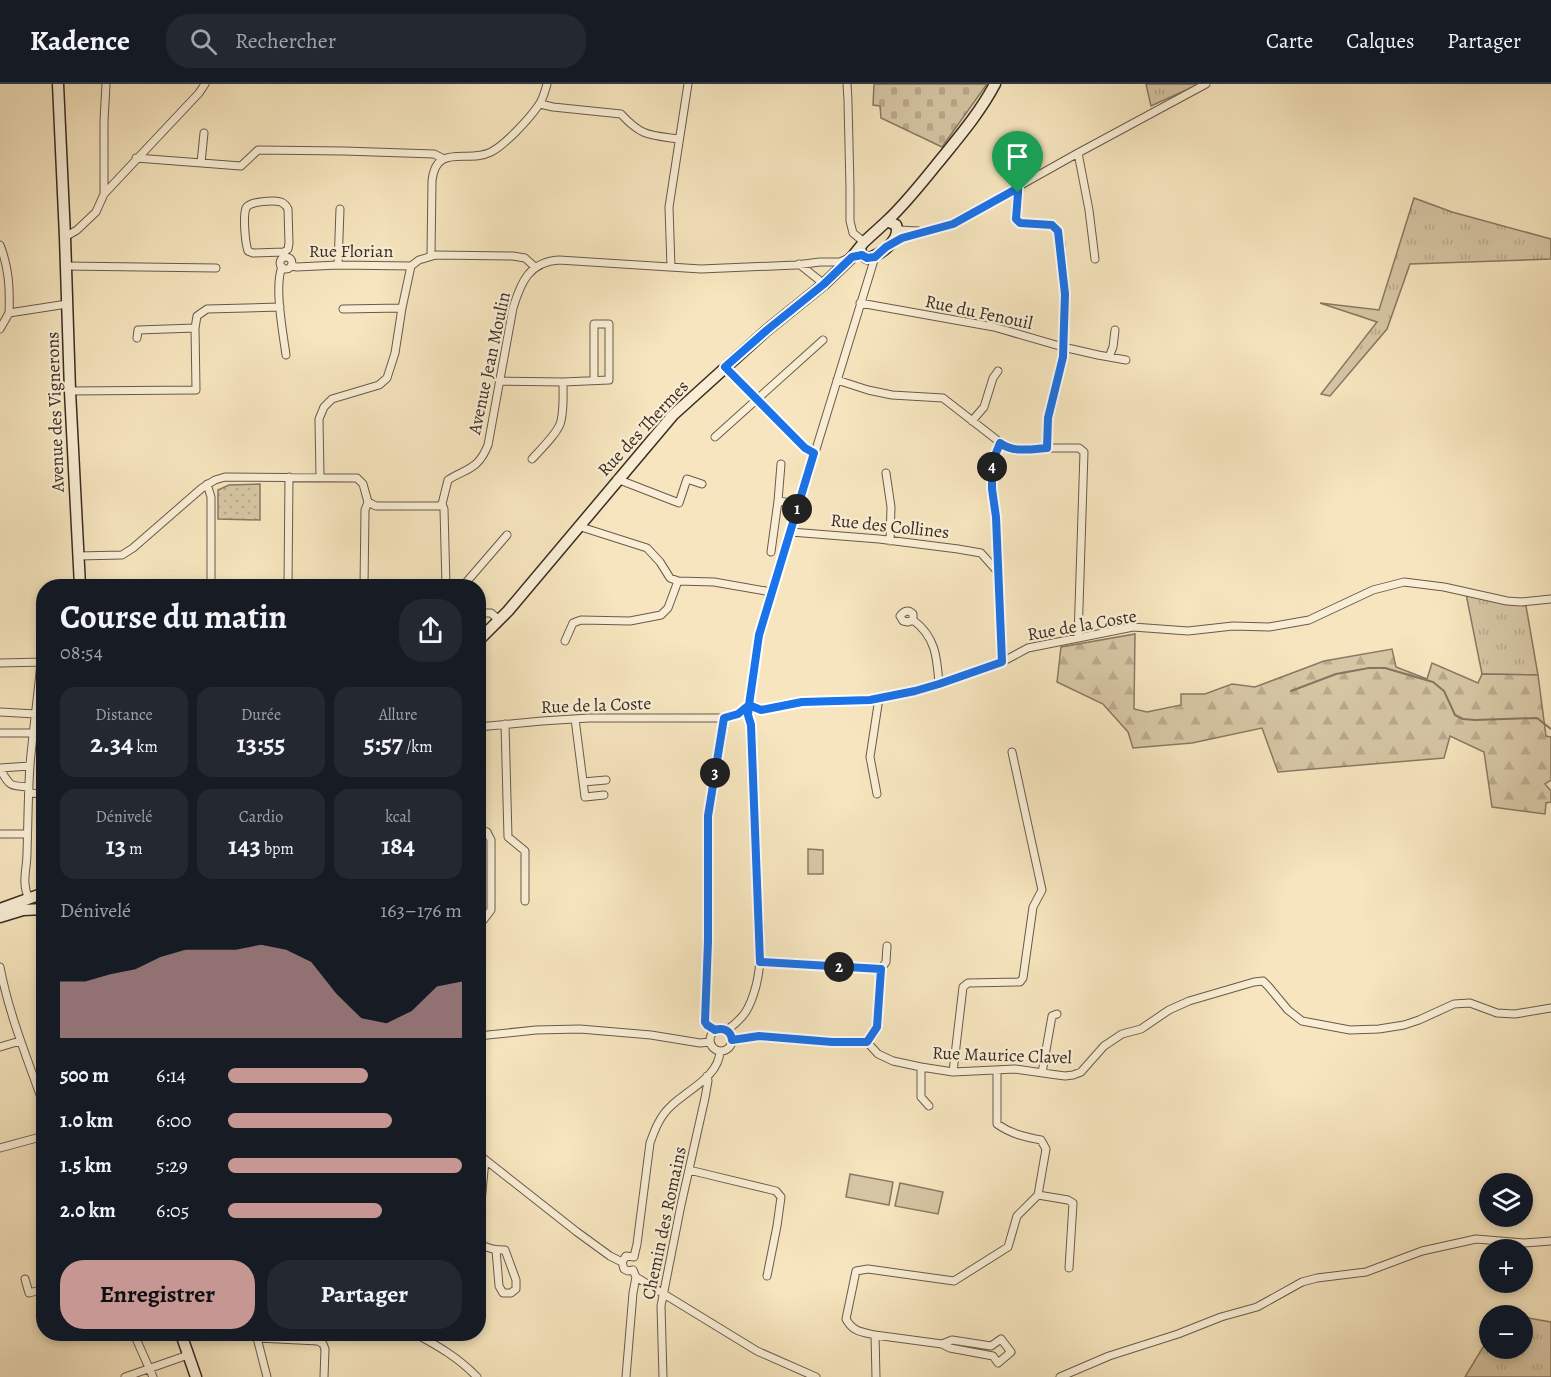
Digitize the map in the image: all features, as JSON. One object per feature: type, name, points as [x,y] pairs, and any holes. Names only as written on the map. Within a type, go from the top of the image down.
[{"type":"main road","name":"Avenue des Vignerons","points":[[58,84],[80,579]]},
{"type":"main road","points":[[863,253],[894,226],[903,206],[967,128],[982,108],[995,84]]},
{"type":"main road","points":[[863,253],[893,242],[897,237],[894,226]]},
{"type":"main road","name":"Rue des Thermes","points":[[486,634],[508,611],[673,415],[767,330],[863,253]]},
{"type":"main road","points":[[0,909],[36,896]]},
{"type":"main road","points":[[29,899],[36,905]]},
{"type":"main road","points":[[0,917],[23,910],[36,909]]},
{"type":"main road","points":[[183,1341],[196,1377]]},
{"type":"street","points":[[104,194],[106,84]]},
{"type":"street","points":[[65,237],[77,230],[96,212],[104,194],[205,84]]},
{"type":"street","points":[[431,255],[432,181],[435,166],[442,158],[483,155],[493,151],[540,104],[548,84]]},
{"type":"street","points":[[671,267],[669,207],[688,84]]},
{"type":"street","points":[[724,718],[708,816],[708,941],[705,1022],[715,1030],[727,1030],[742,1019],[750,1005],[760,962],[751,725],[748,715],[759,635],[870,270],[850,221],[848,84]]},
{"type":"street","points":[[893,242],[953,224],[1204,85]]},
{"type":"street","points":[[540,104],[621,114],[645,134],[679,139]]},
{"type":"street","points":[[201,163],[204,133]]},
{"type":"street","points":[[136,159],[242,166],[258,150],[434,154],[442,158]]},
{"type":"street","points":[[1078,153],[1089,210],[1095,259]]},
{"type":"street","points":[[1018,188],[1016,219],[1020,223],[1052,225],[1058,231],[1065,294],[1063,357],[1048,418],[1047,448]]},
{"type":"street","name":"Rue Florian","points":[[251,202],[280,202],[288,209],[289,243],[285,255],[248,251],[245,214],[251,202]]},
{"type":"street","points":[[338,265],[339,209]]},
{"type":"street","points":[[894,226],[930,231]]},
{"type":"street","points":[[0,245],[5,257],[10,286],[9,313],[0,329]]},
{"type":"street","points":[[320,477],[319,419],[324,407],[332,399],[379,385],[387,378],[395,354],[411,266],[431,255],[513,256],[525,258],[535,267],[547,261],[559,260],[700,269],[840,262],[863,253]]},
{"type":"street","points":[[282,267],[287,269],[291,266],[292,261],[285,255],[280,262],[282,267],[279,274],[280,307],[286,355]]},
{"type":"street","points":[[799,264],[824,284]]},
{"type":"street","points":[[66,266],[216,268]]},
{"type":"street","name":"Rue Florian","points":[[291,266],[411,266]]},
{"type":"street","name":"Avenue Jean Moulin","points":[[442,504],[448,480],[473,467],[485,453],[516,298],[519,288],[535,267]]},
{"type":"street","name":"Rue du Fenouil","points":[[860,303],[993,327],[1063,347],[1126,360]]},
{"type":"street","points":[[9,313],[67,304]]},
{"type":"street","points":[[70,391],[196,390],[195,328],[198,316],[207,309],[280,307]]},
{"type":"street","points":[[343,309],[402,308]]},
{"type":"street","points":[[499,381],[609,380],[609,324],[594,324],[594,380]]},
{"type":"street","points":[[137,338],[138,330],[195,328]]},
{"type":"street","points":[[1109,357],[1115,330]]},
{"type":"street","points":[[715,437],[823,340]]},
{"type":"street","points":[[725,367],[805,448],[814,453]]},
{"type":"street","points":[[972,421],[984,407],[993,378],[998,371]]},
{"type":"street","points":[[837,380],[892,395],[943,398],[1006,447],[1019,450],[1079,448],[1084,452],[1078,638]]},
{"type":"street","points":[[532,459],[561,424],[563,382]]},
{"type":"street","points":[[1000,443],[992,463],[992,489],[996,517],[1002,662]]},
{"type":"street","points":[[771,552],[781,464]]},
{"type":"street","points":[[886,473],[891,507],[890,540]]},
{"type":"street","points":[[78,556],[122,555],[207,484],[225,477],[357,478],[363,484],[368,502],[365,510],[364,579]]},
{"type":"street","points":[[288,579],[290,477]]},
{"type":"street","points":[[617,479],[679,503],[687,479],[702,484]]},
{"type":"street","points":[[207,484],[211,497],[212,579]]},
{"type":"street","points":[[778,501],[798,504]]},
{"type":"street","points":[[368,502],[375,506],[439,506],[442,504],[446,579]]},
{"type":"street","points":[[578,526],[647,548],[670,578],[678,581],[714,582],[771,591]]},
{"type":"street","name":"Rue des Collines","points":[[791,532],[890,540],[981,553],[985,557]]},
{"type":"street","points":[[469,579],[507,535]]},
{"type":"street","points":[[985,557],[992,557],[997,553]]},
{"type":"street","points":[[985,557],[997,571]]},
{"type":"street","points":[[565,641],[573,624],[581,620],[630,621],[661,615],[668,608],[678,581]]},
{"type":"street","name":"Rue de la Coste","points":[[486,726],[575,719],[724,718],[738,714],[749,705],[761,710],[802,702],[839,702],[879,698],[939,684],[1002,662],[1028,648],[1133,627],[1188,631],[1233,626],[1269,627],[1310,620],[1373,590],[1404,582],[1444,587],[1507,601],[1551,599]]},
{"type":"street","points":[[486,613],[491,613],[499,620]]},
{"type":"street","points":[[913,620],[919,624],[934,644],[938,660],[939,684]]},
{"type":"street","points":[[0,663],[36,662]]},
{"type":"street","points":[[877,794],[870,757],[879,698]]},
{"type":"street","points":[[0,712],[36,714],[30,766],[24,879],[25,891],[29,899]]},
{"type":"street","points":[[575,719],[585,797],[603,795]]},
{"type":"street","points":[[506,724],[508,837],[525,851],[525,901]]},
{"type":"street","points":[[0,734],[34,733]]},
{"type":"street","points":[[953,1072],[963,987],[968,983],[1020,981],[1023,978],[1033,907],[1042,890],[1012,752]]},
{"type":"street","points":[[30,766],[0,769],[8,783],[36,792]]},
{"type":"street","points":[[583,782],[606,780]]},
{"type":"street","points":[[486,832],[491,840],[491,910],[486,916]]},
{"type":"street","points":[[0,834],[27,834]]},
{"type":"street","points":[[732,1040],[759,1036],[832,1042],[867,1042],[877,1027],[881,969],[886,962],[887,946]]},
{"type":"street","points":[[760,962],[881,969]]},
{"type":"street","points":[[0,967],[20,1041],[36,1084]]},
{"type":"street","name":"Rue Maurice Clavel","points":[[867,1042],[878,1054],[893,1061],[921,1067],[953,1072],[1015,1069],[1065,1076],[1081,1072],[1104,1046],[1122,1034],[1141,1029],[1169,1010],[1189,1001],[1254,982],[1263,981],[1288,1010],[1302,1021],[1350,1030],[1404,1025],[1454,1004],[1470,1003],[1497,1013],[1515,1014],[1551,1008]]},
{"type":"street","points":[[1042,1073],[1052,1016],[1057,1014]]},
{"type":"street","points":[[486,1035],[536,1030],[580,1029],[641,1034],[700,1043],[710,1042]]},
{"type":"street","points":[[715,1030],[710,1042],[715,1049],[720,1051],[731,1044],[731,1036],[727,1030]]},
{"type":"street","points":[[0,1047],[20,1041]]},
{"type":"street","points":[[626,1377],[634,1273],[637,1264],[634,1257],[648,1151],[661,1117],[671,1105],[707,1076],[716,1065],[720,1051]]},
{"type":"street","points":[[921,1067],[921,1097],[929,1106]]},
{"type":"street","points":[[942,1344],[952,1340],[991,1346],[1001,1339],[1011,1353],[998,1363],[993,1356],[950,1348],[942,1344],[875,1335],[856,1330],[850,1327],[846,1319],[856,1271],[868,1269],[954,1281],[1008,1247],[1017,1216],[1038,1195],[1046,1149],[1041,1140],[1007,1131],[997,1124],[997,1070]]},
{"type":"street","name":"Chemin des Romains","points":[[663,1377],[661,1306],[705,1098],[707,1076]]},
{"type":"street","points":[[0,1148],[36,1138]]},
{"type":"street","points":[[486,1161],[577,1232],[621,1262],[624,1269],[634,1273],[757,1352],[816,1377]]},
{"type":"street","points":[[689,1170],[776,1191],[781,1197],[766,1276]]},
{"type":"street","points":[[1038,1195],[1068,1200],[1073,1203],[1069,1268]]},
{"type":"street","points":[[1060,1377],[1109,1356],[1178,1334],[1221,1317],[1257,1307],[1302,1282],[1366,1272],[1422,1251],[1476,1239],[1524,1243],[1551,1241]]},
{"type":"street","points":[[486,1247],[496,1251],[506,1250],[516,1280],[516,1289],[511,1293],[503,1293],[499,1286],[496,1251]]},
{"type":"street","points":[[621,1262],[626,1256],[634,1257]]},
{"type":"street","points":[[25,1279],[29,1293],[36,1291]]},
{"type":"street","points":[[875,1335],[876,1377]]},
{"type":"street","points":[[137,1341],[153,1377]]},
{"type":"street","points":[[258,1341],[267,1377]]},
{"type":"street","points":[[318,1341],[325,1349],[324,1377]]},
{"type":"street","points":[[429,1341],[465,1364],[477,1377]]},
{"type":"street","points":[[124,1377],[188,1355]]},
{"type":"green space","points":[[874,84],[987,84],[942,147],[881,118],[880,106],[873,105]]},
{"type":"green space","points":[[1146,84],[1195,84],[1195,86],[1151,106]]},
{"type":"green space","points":[[1414,198],[1452,212],[1551,239],[1551,259],[1410,264],[1387,329],[1330,396],[1321,394],[1377,322],[1320,303],[1379,310]]},
{"type":"green space","points":[[260,484],[260,520],[218,519],[218,490],[229,485]]},
{"type":"green space","points":[[1466,594],[1526,606],[1538,675],[1482,674]]},
{"type":"green space","points":[[1135,634],[1134,709],[1147,712],[1181,705],[1181,694],[1205,694],[1232,684],[1255,687],[1324,661],[1392,649],[1396,667],[1427,679],[1432,663],[1478,683],[1482,674],[1538,675],[1546,736],[1551,737],[1551,780],[1545,784],[1551,791],[1551,802],[1546,803],[1545,814],[1492,807],[1484,752],[1450,736],[1444,758],[1278,772],[1262,728],[1192,743],[1133,748],[1128,732],[1103,704],[1057,682],[1061,647]]},
{"type":"green space","points":[[808,849],[823,850],[823,874],[808,874]]},
{"type":"green space","points":[[850,1174],[893,1182],[889,1205],[846,1197]]},
{"type":"green space","points":[[900,1183],[943,1192],[938,1214],[895,1206]]},
{"type":"green space","points":[[1533,1319],[1551,1322],[1551,1377],[1465,1377],[1479,1354],[1479,1359],[1533,1359]]},
{"type":"waterway","points":[[1291,691],[1336,674],[1369,668],[1385,668],[1433,682],[1444,691],[1455,715],[1463,719],[1537,718],[1551,729]]},
{"type":"route","points":[[1018,193],[1016,219],[1020,223],[1052,225],[1058,231],[1065,294],[1063,357],[1048,418],[1047,448],[1019,450],[1000,443],[992,463],[1002,662],[915,691],[870,700],[802,702],[761,710],[749,705],[738,714],[724,718],[708,816],[708,941],[705,1022],[715,1030],[727,1030],[732,1040],[759,1036],[832,1042],[867,1042],[877,1027],[881,969],[760,962],[749,705],[759,635],[814,453],[805,448],[725,367],[824,284],[852,257],[862,255],[867,258],[875,257],[893,242],[953,224],[1018,188],[1018,193]]}]
